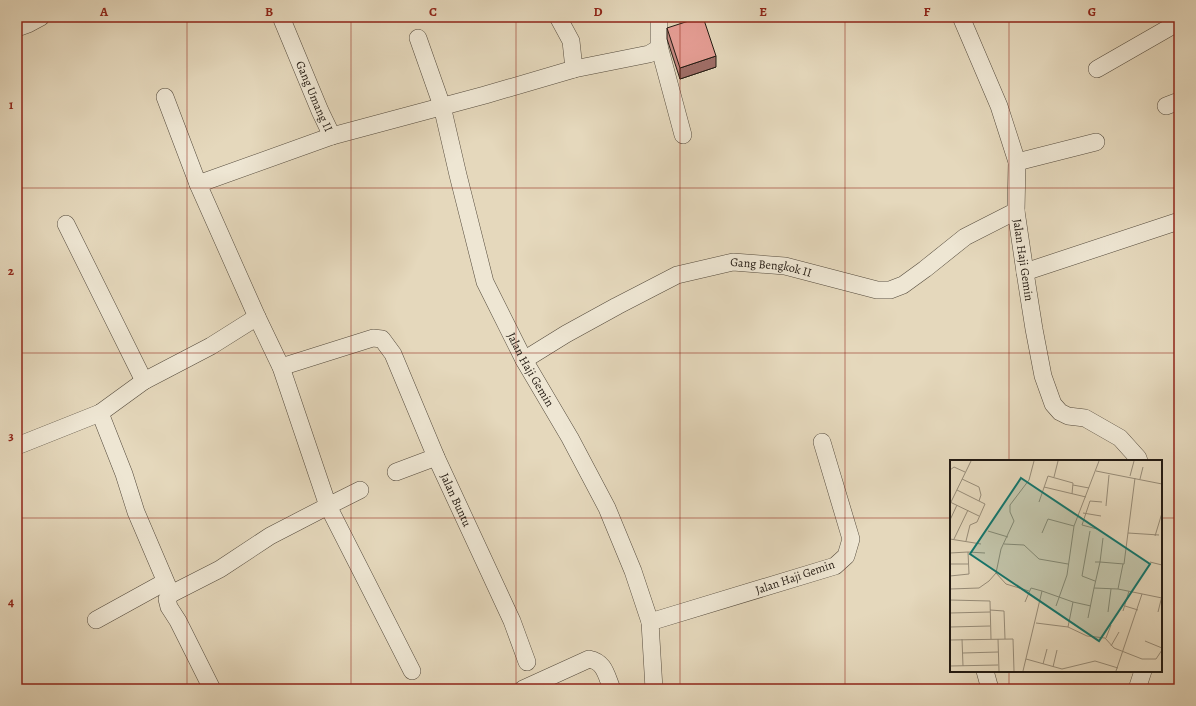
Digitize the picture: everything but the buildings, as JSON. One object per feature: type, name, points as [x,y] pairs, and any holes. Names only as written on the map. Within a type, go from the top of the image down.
[{"type":"street","points":[[17,28],[41,17]]},
{"type":"street","name":"Gang Umang II","points":[[281,17],[332,136],[442,106]]},
{"type":"street","points":[[558,17],[571,41],[574,69]]},
{"type":"street","points":[[659,17],[659,46],[683,135]]},
{"type":"street","name":"Jalan Haji Gemin","points":[[961,17],[999,106],[1017,162],[1016,211],[1025,272],[1043,376],[1053,404],[1060,412],[1068,416],[1085,418],[1120,438],[1139,460]]},
{"type":"street","points":[[1098,69],[1179,22]]},
{"type":"street","name":"Jalan Haji Gemin","points":[[418,38],[442,106],[485,282],[524,360],[570,438],[607,508],[633,571],[650,622],[654,689]]},
{"type":"street","points":[[442,106],[574,69],[649,54],[656,50],[659,46]]},
{"type":"street","points":[[165,97],[198,184],[257,317],[281,367],[328,506],[412,672]]},
{"type":"street","points":[[198,184],[332,136]]},
{"type":"street","points":[[1017,162],[1096,142]]},
{"type":"street","name":"Gang Bengkok II","points":[[524,360],[566,334],[677,276],[733,262],[785,266],[877,290],[890,290],[903,285],[965,237],[1016,211]]},
{"type":"street","points":[[1025,272],[1179,221]]},
{"type":"street","points":[[66,224],[144,381]]},
{"type":"street","points":[[18,442],[100,413],[144,381],[211,346],[257,317]]},
{"type":"street","name":"Jalan Buntu","points":[[281,367],[373,338],[382,340],[393,354],[436,457],[512,621],[527,662]]},
{"type":"street","points":[[100,413],[124,474],[136,512],[168,588],[167,599],[169,607],[178,621],[212,689]]},
{"type":"street","name":"Jalan Haji Gemin","points":[[650,622],[835,566],[846,556],[851,539],[822,442]]},
{"type":"street","points":[[396,472],[436,457]]},
{"type":"street","points":[[96,620],[168,588],[220,568],[270,536],[360,490]]},
{"type":"street","points":[[523,689],[589,659],[597,661],[603,666],[612,689]]},
{"type":"street","points":[[985,672],[990,689]]},
{"type":"street","points":[[1137,689],[1143,672]]}]
